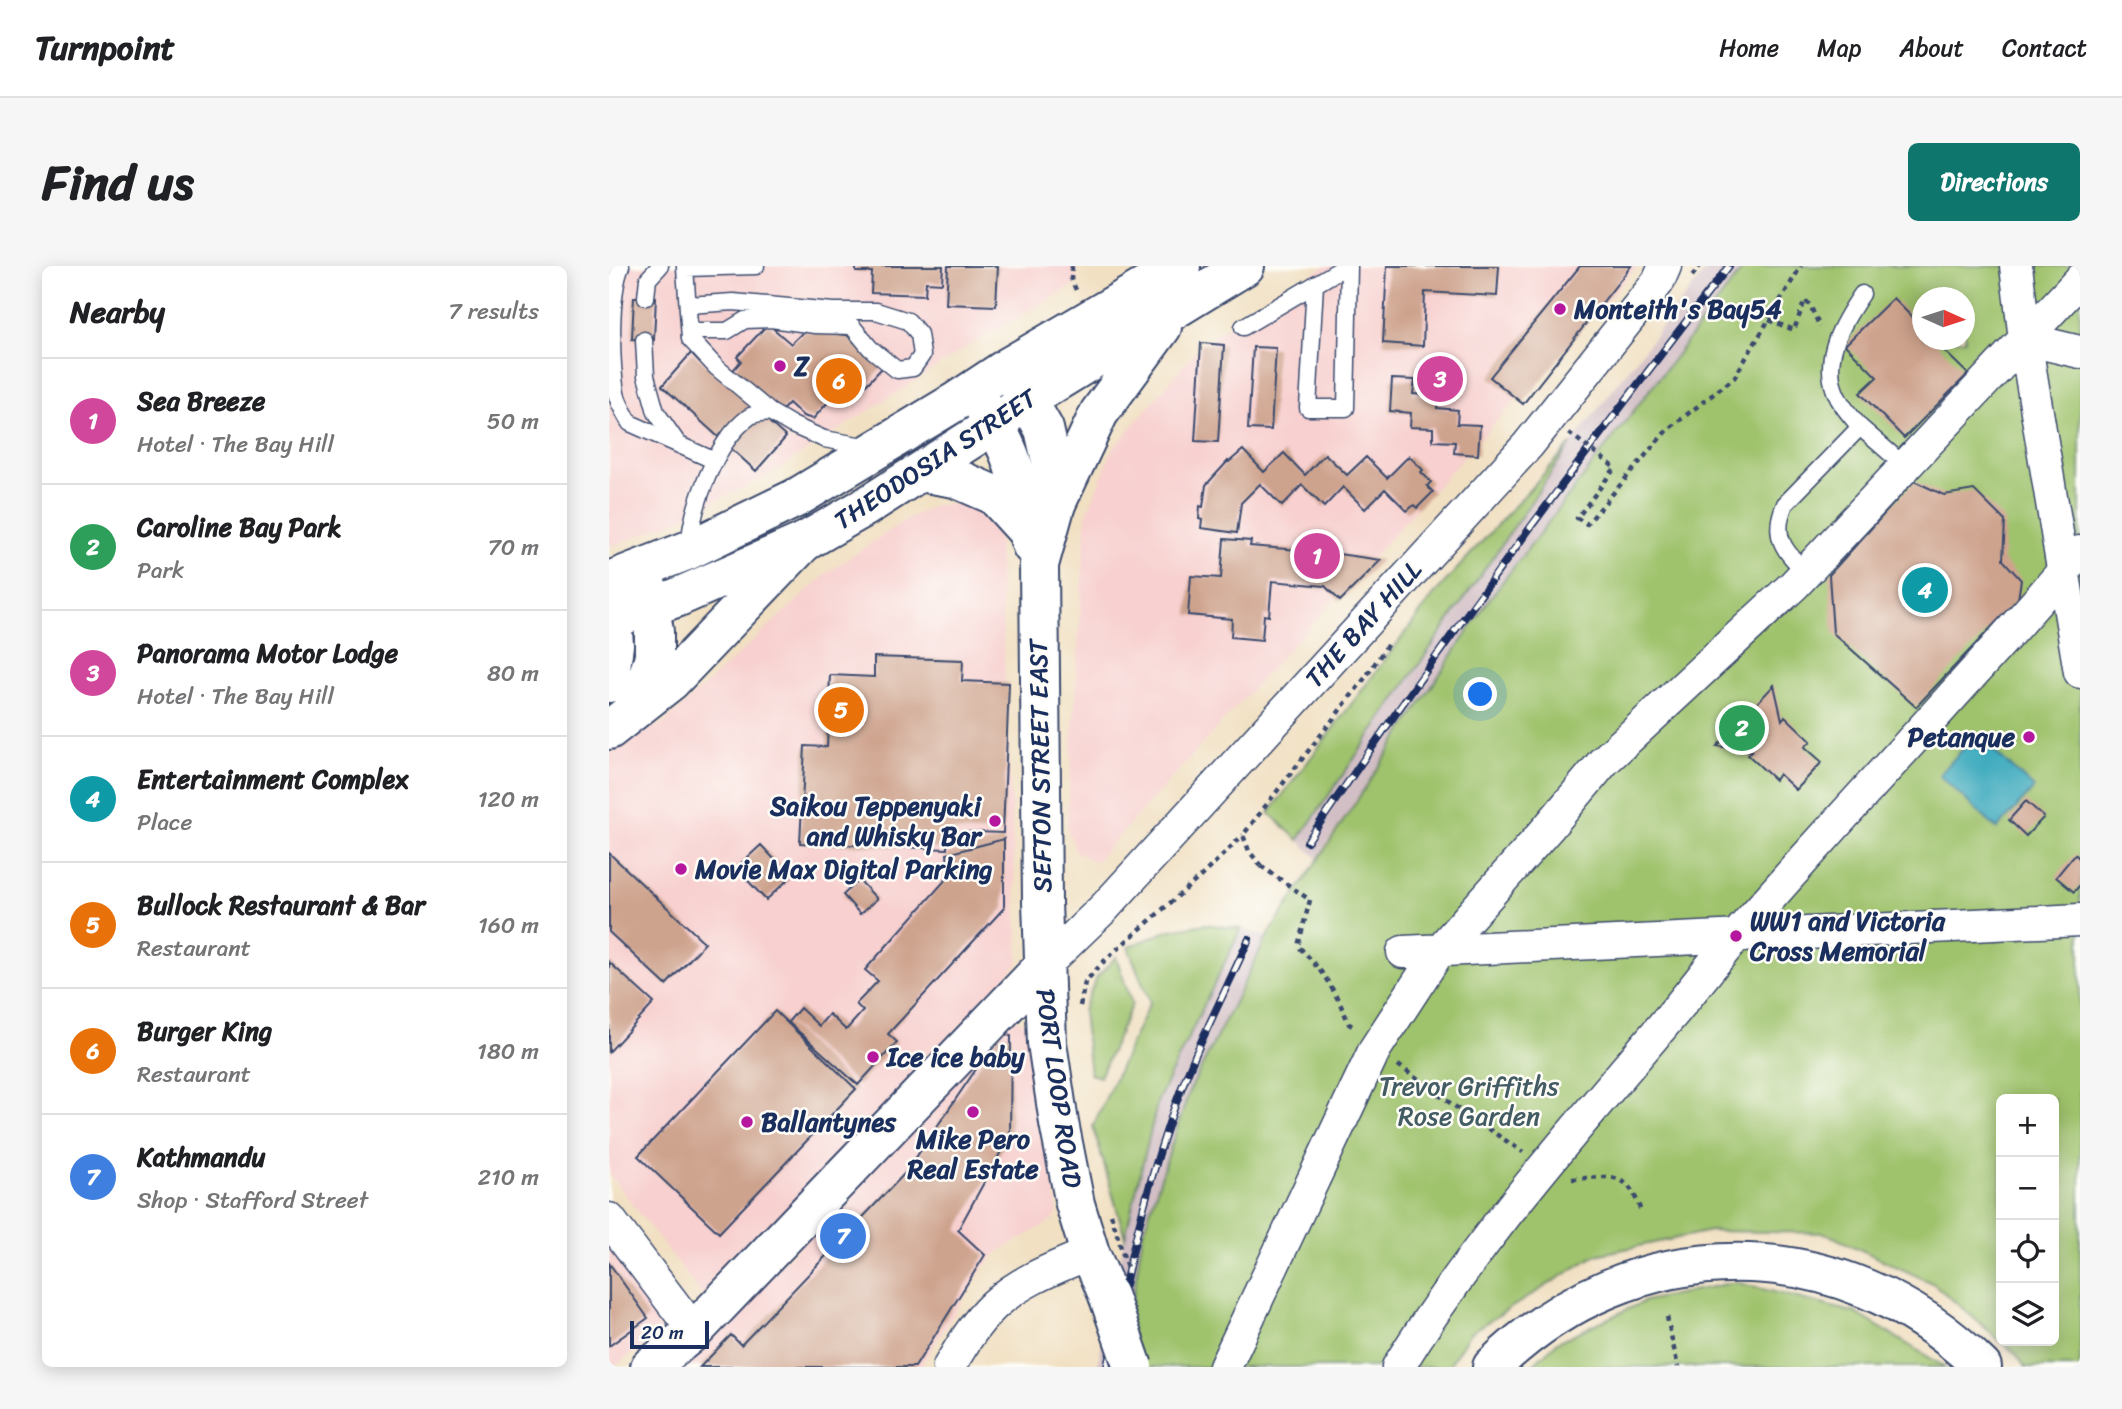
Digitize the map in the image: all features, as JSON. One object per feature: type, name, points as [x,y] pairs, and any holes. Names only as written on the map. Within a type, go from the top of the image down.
[{"type":"main road","name":"THEODOSIA STREET","points":[[621,576],[689,550],[796,498],[1008,367],[1181,266]]},
{"type":"main road","name":"THEODOSIA STREET","points":[[611,619],[675,598],[804,542],[865,508],[1028,400],[1245,266]]},
{"type":"main road","points":[[1056,504],[1099,413],[1179,306]]},
{"type":"main road","name":"SEFTON STREET EAST","points":[[1008,367],[1044,429],[1056,504],[1039,565],[1043,967]]},
{"type":"main road","name":"SEFTON STREET EAST","points":[[974,390],[1012,460],[1025,529],[1039,565]]},
{"type":"main road","points":[[920,472],[955,478],[994,495],[1025,529]]},
{"type":"main road","points":[[624,694],[671,681],[804,542]]},
{"type":"main road","points":[[621,576],[611,619],[613,657],[624,694]]},
{"type":"main road","points":[[609,730],[624,694],[653,657],[651,606],[621,576]]},
{"type":"main road","points":[[650,1367],[694,1331],[1043,967]]},
{"type":"main road","name":"PORT LOOP ROAD","points":[[1043,967],[1047,1044],[1075,1204],[1090,1253],[1133,1367]]},
{"type":"main road","points":[[1492,1367],[1538,1327],[1598,1292],[1662,1270],[1712,1263],[1753,1262],[1824,1273],[1889,1299],[1941,1331],[1982,1367]]},
{"type":"street","name":"THE BAY HILL","points":[[1043,967],[1105,907],[1528,445],[1658,282],[1665,266]]},
{"type":"street","points":[[2016,266],[2025,339],[2072,561],[2080,672]]},
{"type":"street","points":[[1225,1367],[1375,1049],[1439,951],[1604,761],[1806,572],[2080,280]]},
{"type":"street","points":[[2025,339],[2080,352]]},
{"type":"street","points":[[1398,1367],[1432,1311],[1543,1167],[1736,936],[2072,561]]},
{"type":"street","points":[[1403,952],[2080,919]]},
{"type":"street","points":[[609,1219],[694,1331]]},
{"type":"street","points":[[949,1367],[969,1334],[996,1304],[1031,1280],[1090,1253]]},
{"type":"lane","points":[[621,266],[615,281],[613,356],[616,396],[629,423],[713,460]]},
{"type":"lane","points":[[646,297],[648,279],[660,266]]},
{"type":"lane","points":[[756,266],[685,267],[690,339],[716,367],[770,412],[824,439],[874,449]]},
{"type":"lane","points":[[1243,327],[1348,266]]},
{"type":"lane","points":[[1315,285],[1308,408],[1346,408],[1348,266]]},
{"type":"lane","points":[[1862,294],[1843,323],[1834,348],[1830,367],[1834,390],[1841,404],[1860,427],[1906,467]]},
{"type":"lane","points":[[688,304],[733,302],[833,311],[876,310],[908,321],[919,334],[922,355],[913,368],[897,370],[870,348],[852,326],[745,320],[727,331],[690,331]]},
{"type":"lane","points":[[644,340],[646,376],[656,412],[679,444]]},
{"type":"lane","points":[[689,550],[690,525],[713,460],[750,416],[770,412]]},
{"type":"lane","points":[[1806,572],[1786,552],[1780,536],[1779,519],[1786,505],[1860,427]]},
{"type":"path","points":[[1569,433],[1615,468],[1577,518],[1587,524],[1667,430],[1734,378],[1801,266]]},
{"type":"path","points":[[1769,320],[1794,330],[1805,300],[1823,334],[1834,348]]},
{"type":"path","points":[[1078,1015],[1085,982],[1107,958],[1201,876],[1243,835]]},
{"type":"path","points":[[1262,866],[1310,900],[1298,946],[1319,967],[1336,993],[1349,1024],[1358,1029],[1365,1018]]},
{"type":"path","points":[[1375,1049],[1564,1180],[1619,1178],[1630,1185],[1641,1212]]},
{"type":"path","points":[[1109,1201],[1111,1214]]},
{"type":"path","points":[[1667,1317],[1678,1367]]},
{"type":"shaded area","points":[[609,266],[1077,266],[1077,283],[975,342],[769,475],[673,522],[609,547]]},
{"type":"shaded area","points":[[1325,266],[1638,266],[1095,862],[1076,852],[1067,827],[1086,516],[1112,450],[1202,343]]},
{"type":"shaded area","points":[[1709,266],[1745,266],[1490,598],[1317,858],[1298,840],[1571,444]]},
{"type":"shaded area","points":[[962,503],[982,512],[998,536],[1019,963],[705,1299],[609,1174],[609,754],[621,741],[665,722],[827,573],[908,518],[936,505]]},
{"type":"shaded area","points":[[1241,929],[1267,937],[1189,1092],[1122,1367],[1097,1367],[1158,1100]]},
{"type":"shaded area","points":[[1009,1015],[1030,1026],[1058,1212],[1053,1220],[998,1252],[983,1268],[920,1367],[678,1367],[707,1346]]},
{"type":"shaded area","points":[[609,1242],[662,1317],[660,1334],[613,1367],[609,1367]]},
{"type":"green space","name":"Trevor Griffiths Rose Garden","points":[[1745,266],[2080,266],[2080,1367],[2025,1367],[2007,1346],[2059,1346],[2059,1094],[1996,1094],[1996,1337],[1934,1284],[1825,1233],[1711,1231],[1596,1255],[1470,1333],[1448,1367],[1122,1367],[1143,1232],[1189,1092],[1267,937],[1490,598]]},
{"type":"green space","points":[[1571,444],[1298,840],[1269,813],[1437,591]]},
{"type":"green space","points":[[1205,924],[1241,929],[1158,1100],[1125,1237],[1093,1126],[1150,1002],[1128,947],[1170,930]]},
{"type":"green space","points":[[1116,957],[1132,1004],[1100,1077],[1090,1074],[1083,1012],[1097,977]]},
{"type":"green space","points":[[1735,1282],[1856,1313],[1945,1367],[1530,1367],[1557,1342],[1645,1301]]},
{"type":"water","points":[[1976,735],[2034,788],[1997,829],[1939,775]]},
{"type":"building","points":[[856,266],[943,266],[942,283],[926,282],[925,295],[871,293],[872,272],[856,272]]},
{"type":"building","points":[[948,266],[998,266],[996,306],[946,304]]},
{"type":"building","points":[[1387,266],[1499,266],[1497,296],[1425,292],[1423,346],[1383,343]]},
{"type":"building","points":[[1580,266],[1631,266],[1523,404],[1490,377]]},
{"type":"building","points":[[634,297],[656,297],[654,340],[632,339]]},
{"type":"building","points":[[1893,298],[1912,317],[1912,350],[1943,350],[1968,374],[1904,438],[1860,393],[1877,377],[1845,345]]},
{"type":"building","points":[[768,324],[791,344],[804,331],[847,335],[882,368],[849,403],[837,392],[813,419],[803,416],[789,403],[770,423],[786,437],[756,471],[662,386],[692,352],[724,381],[741,361],[737,357]]},
{"type":"building","points":[[1201,343],[1224,345],[1218,442],[1195,441]]},
{"type":"building","points":[[1253,347],[1276,348],[1271,430],[1248,429]]},
{"type":"building","points":[[1392,379],[1415,380],[1413,394],[1438,396],[1437,408],[1458,410],[1457,424],[1480,425],[1478,455],[1454,453],[1455,442],[1433,441],[1433,428],[1410,427],[1411,413],[1390,411]]},
{"type":"building","points":[[1243,450],[1264,472],[1284,453],[1305,475],[1325,454],[1347,475],[1366,457],[1387,478],[1409,456],[1431,482],[1427,486],[1433,492],[1417,508],[1414,505],[1407,511],[1385,489],[1365,509],[1343,487],[1324,507],[1302,485],[1282,506],[1260,484],[1241,503],[1237,533],[1201,528],[1200,506],[1203,507],[1206,485],[1228,461]]},
{"type":"building","points":[[1914,481],[1944,495],[1974,490],[2005,521],[2003,560],[2021,580],[2018,599],[1916,707],[1833,633],[1829,575]]},
{"type":"building","points":[[1224,539],[1251,541],[1250,546],[1335,553],[1335,550],[1339,550],[1338,554],[1381,560],[1340,601],[1325,586],[1272,581],[1269,616],[1264,615],[1262,640],[1231,637],[1232,619],[1188,615],[1191,576],[1221,578]]},
{"type":"building","points":[[874,657],[963,660],[962,681],[1009,683],[1003,833],[948,831],[947,849],[800,843],[805,746],[827,747],[830,675],[874,677]]},
{"type":"building","points":[[1774,685],[1782,720],[1785,716],[1811,741],[1805,747],[1822,762],[1796,790],[1779,774],[1775,780],[1748,755],[1752,751],[1717,746]]},
{"type":"building","points":[[2026,801],[2044,817],[2026,836],[2009,820]]},
{"type":"building","points":[[1004,839],[1004,908],[888,1034],[897,1042],[858,1085],[788,1022],[800,1008],[819,1026],[829,1014],[846,1030],[863,1011],[856,1004],[878,981],[865,970],[949,876],[947,854]]},
{"type":"building","points":[[761,845],[791,877],[766,900],[736,868]]},
{"type":"building","points":[[609,853],[705,943],[666,985],[609,932]]},
{"type":"building","points":[[2075,854],[2080,859],[2080,885],[2074,892],[2056,877]]},
{"type":"building","points":[[859,880],[877,899],[860,914],[843,895]]},
{"type":"building","points":[[609,962],[654,1003],[609,1052]]},
{"type":"building","name":"Ballantynes","points":[[775,1011],[856,1089],[719,1233],[638,1156]]},
{"type":"building","points":[[1000,1034],[1011,1036],[1010,1135],[958,1230],[985,1255],[915,1367],[700,1367],[731,1335],[741,1345],[906,1172]]},
{"type":"building","points":[[609,1263],[648,1318],[609,1346]]},
{"type":"railway","points":[[1307,842],[1513,551],[1729,266]]},
{"type":"railway","points":[[1107,1367],[1127,1273],[1160,1150],[1197,1051],[1249,939]]},
{"type":"place","name":"Monteith's Bay54","points":[[1560,309]]},
{"type":"place","name":"Z","points":[[780,366]]},
{"type":"place","name":"Panorama Motor Lodge","points":[[1440,379]]},
{"type":"place","name":"Burger King","points":[[839,381]]},
{"type":"place","name":"Sea Breeze","points":[[1317,556]]},
{"type":"place","name":"Entertainment Complex","points":[[1925,590]]},
{"type":"place","name":"Bullock Restaurant & Bar","points":[[841,710]]},
{"type":"place","name":"Caroline Bay Park","points":[[1742,728]]},
{"type":"place","name":"Petanque","points":[[2029,737]]},
{"type":"place","name":"Saikou Teppenyaki and Whisky Bar","points":[[995,821]]},
{"type":"place","name":"Movie Max Digital Parking","points":[[681,869]]},
{"type":"place","name":"WW1 and Victoria Cross Memorial","points":[[1736,936]]},
{"type":"place","name":"Ice ice baby","points":[[873,1057]]},
{"type":"place","name":"Mike Pero Real Estate","points":[[973,1112]]},
{"type":"place","name":"Ballantynes","points":[[747,1122]]},
{"type":"place","name":"Kathmandu","points":[[843,1236]]}]
